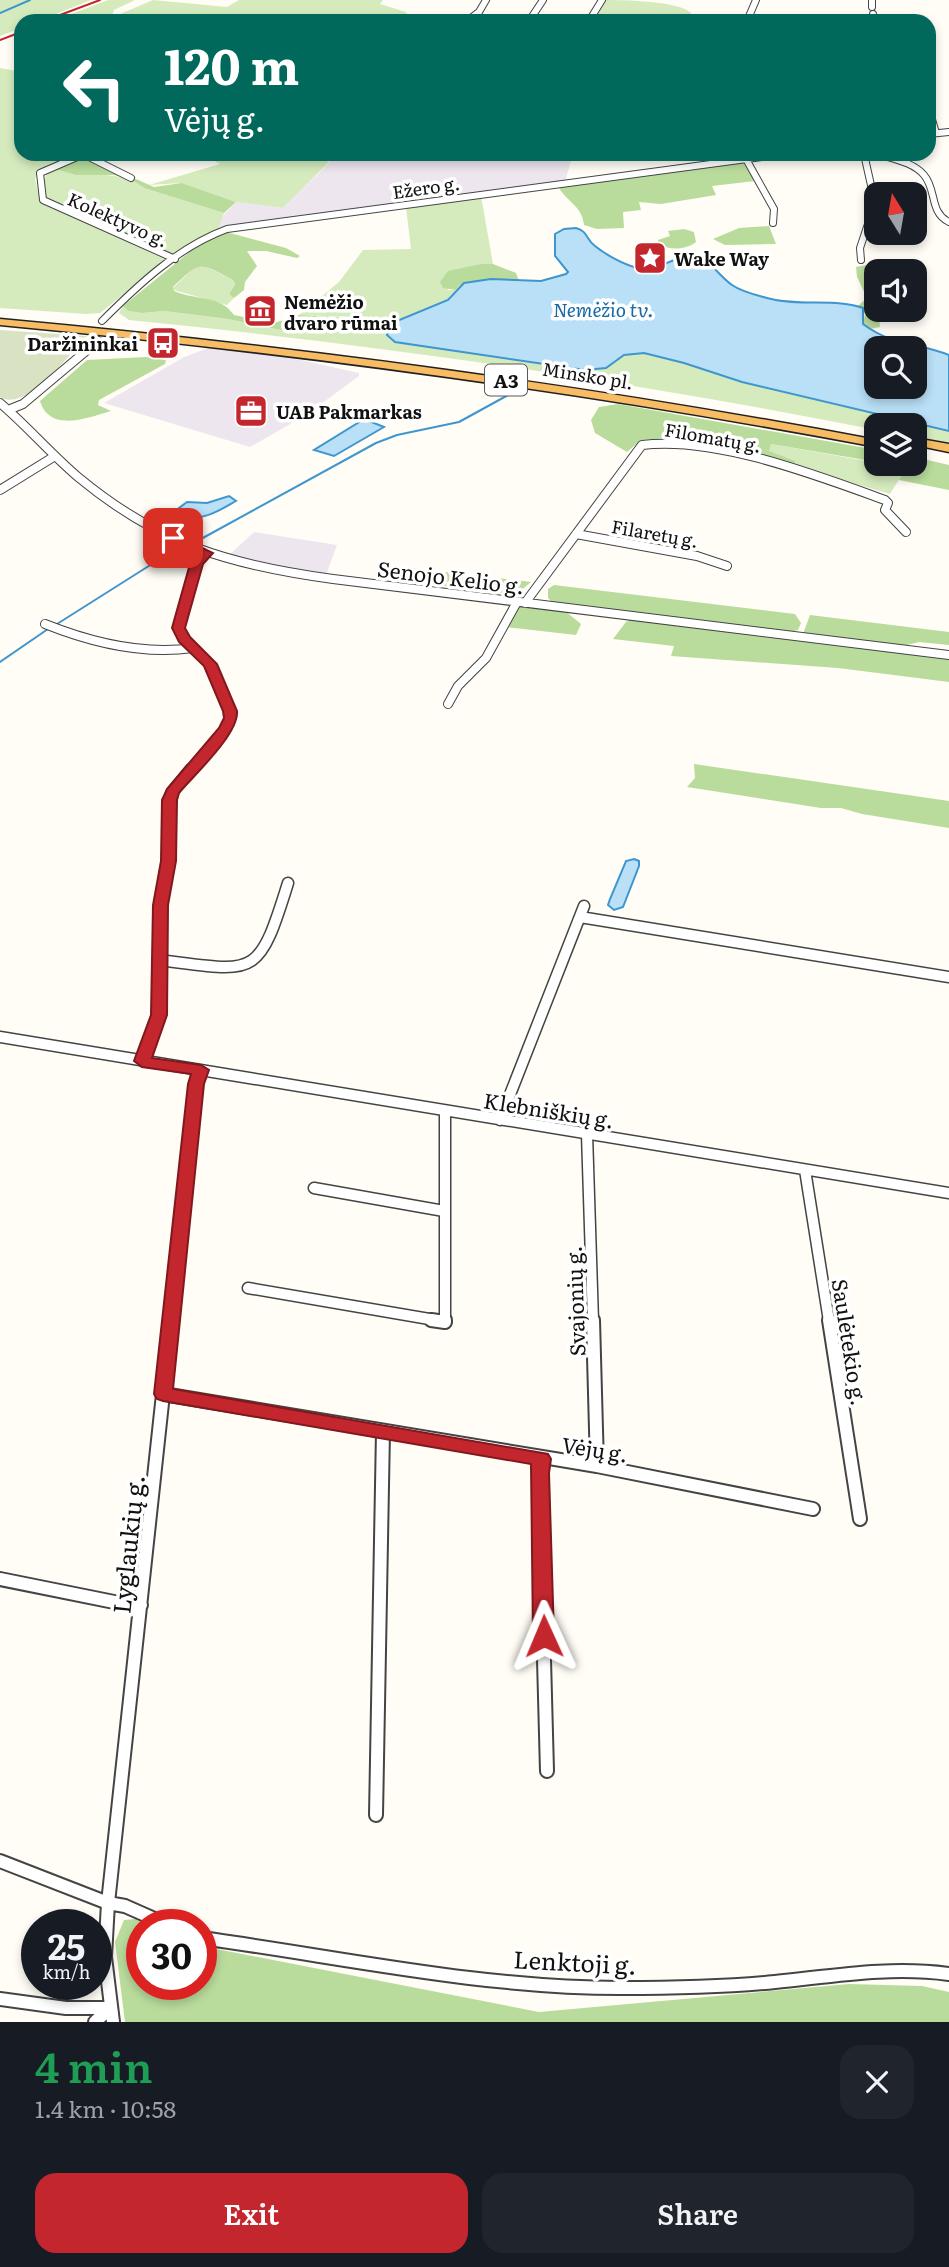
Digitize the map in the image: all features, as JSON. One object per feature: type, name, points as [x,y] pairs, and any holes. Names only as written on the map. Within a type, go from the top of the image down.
[{"type":"highway","name":"Minsko pl.","points":[[0,311],[310,343],[509,370],[668,395],[864,431]]},
{"type":"highway","name":"Minsko pl.","points":[[0,321],[325,355],[594,393],[864,442]]},
{"type":"highway","points":[[83,329],[97,337],[98,341],[110,336],[132,334]]},
{"type":"highway","points":[[927,443],[949,448]]},
{"type":"highway","points":[[927,454],[949,459]]},
{"type":"street","points":[[476,14],[486,0]]},
{"type":"street","name":"Kolektyvo g.","points":[[67,161],[40,173],[43,200],[175,259]]},
{"type":"street","points":[[98,161],[131,177]]},
{"type":"street","name":"Ežero g.","points":[[102,321],[206,236],[227,229],[731,161]]},
{"type":"street","points":[[747,161],[774,209],[773,223]]},
{"type":"street","points":[[862,260],[860,248],[875,202],[866,161]]},
{"type":"street","points":[[898,161],[925,176],[932,188],[934,207],[939,218],[949,222]]},
{"type":"street","points":[[8,410],[23,404],[98,341]]},
{"type":"street","name":"Senojo Kelio g.","points":[[0,404],[79,478],[116,505],[173,538],[206,553],[270,570],[949,655]]},
{"type":"street","name":"Filomatų g.","points":[[448,704],[458,685],[486,658],[521,603],[642,445],[657,442],[725,452],[852,488],[885,500],[888,503],[885,510],[906,532]]},
{"type":"street","points":[[0,490],[55,456]]},
{"type":"street","name":"Filaretų g.","points":[[576,534],[697,556],[727,566]]},
{"type":"street","points":[[142,1061],[159,1015],[160,905],[169,861],[168,813],[172,792],[226,729],[231,718],[210,664],[181,634],[180,620],[197,564],[200,557],[206,553]]},
{"type":"street","points":[[45,624],[150,649],[170,652],[193,648]]},
{"type":"street","points":[[159,960],[235,967],[249,965],[263,950],[288,883]]},
{"type":"street","points":[[500,1120],[584,906]]},
{"type":"street","points":[[580,917],[949,976]]},
{"type":"street","name":"Klebniškių g.","points":[[0,1037],[949,1193]]},
{"type":"street","name":"Lyglaukių g.","points":[[112,2015],[105,1957],[108,1903],[196,1084],[201,1070]]},
{"type":"street","points":[[248,1288],[445,1322],[445,1111]]},
{"type":"street","name":"Svajonių g.","points":[[587,1134],[597,1466]]},
{"type":"street","name":"Saulėtekio g.","points":[[804,1170],[860,1519]]},
{"type":"street","points":[[314,1188],[444,1211]]},
{"type":"street","name":"Vėjų g.","points":[[163,1394],[541,1459],[597,1466],[813,1509]]},
{"type":"street","points":[[376,1815],[383,1431]]},
{"type":"street","points":[[541,1459],[539,1473],[547,1771]]},
{"type":"street","points":[[0,1579],[129,1605],[141,1605]]},
{"type":"street","points":[[0,1861],[108,1903],[132,1909]]},
{"type":"street","name":"Lenktoji g.","points":[[217,1940],[452,1976],[599,1988],[772,1982],[823,1974],[915,1968],[949,1974]]},
{"type":"street","points":[[0,1999],[112,2015]]},
{"type":"street","points":[[95,2022],[112,2015]]},
{"type":"shaded area","points":[[331,161],[571,161],[565,182],[218,230],[219,220],[236,202],[283,208]]},
{"type":"shaded area","name":"UAB Pakmarkas","points":[[211,347],[301,360],[359,373],[359,376],[306,415],[250,447],[104,403],[184,357]]},
{"type":"shaded area","points":[[254,532],[337,545],[326,575],[228,556]]},
{"type":"green space","points":[[0,0],[91,0],[56,14],[14,14],[14,31],[0,36]]},
{"type":"green space","points":[[108,0],[135,0],[114,10],[112,14],[71,14]]},
{"type":"green space","points":[[153,0],[227,7],[239,0],[383,0],[380,4],[407,14],[120,14]]},
{"type":"green space","points":[[606,0],[651,2],[675,6],[691,14],[597,14]]},
{"type":"green space","points":[[0,68],[14,71],[14,161],[63,161],[38,171],[35,179],[40,201],[164,259],[163,263],[100,313],[0,308]]},
{"type":"green space","points":[[71,161],[95,161],[154,187],[182,183],[236,202],[224,213],[144,188],[129,178],[76,175],[53,168]]},
{"type":"green space","points":[[215,161],[329,162],[283,208],[236,202],[182,183],[149,185],[220,164]]},
{"type":"green space","points":[[742,161],[755,181],[712,186],[716,195],[661,204],[639,202],[641,210],[623,212],[624,228],[597,229],[584,225],[577,208],[558,186]]},
{"type":"green space","points":[[53,168],[129,178],[144,188],[224,213],[218,230],[171,254],[48,200],[44,182]]},
{"type":"green space","points":[[481,196],[493,264],[481,264],[447,290],[456,290],[448,300],[398,320],[395,342],[585,370],[606,368],[624,355],[644,353],[742,382],[873,413],[864,413],[864,427],[598,380],[411,353],[129,320],[119,313],[123,306],[128,311],[164,311],[228,319],[290,332],[303,325],[360,330],[373,323],[347,317],[299,315],[339,282],[363,250],[411,249],[406,207]]},
{"type":"green space","points":[[769,226],[776,244],[725,245],[713,239],[739,228]]},
{"type":"green space","points":[[684,229],[694,232],[696,242],[677,248],[658,243],[658,240],[670,236],[668,231]]},
{"type":"green space","points":[[226,232],[286,248],[300,256],[297,258],[266,251],[247,251],[257,266],[245,282],[244,290],[234,298],[229,294],[235,284],[233,280],[206,267],[190,272],[173,287],[174,291],[222,304],[234,315],[274,323],[299,315],[371,319],[374,323],[353,331],[303,325],[290,332],[228,319],[164,311],[128,311],[123,306],[208,237]]},
{"type":"green space","points":[[493,264],[516,273],[519,281],[491,279],[459,286],[456,290],[443,288],[440,282],[448,271]]},
{"type":"green space","points":[[203,265],[235,283],[229,294],[234,298],[227,305],[174,290],[196,266]]},
{"type":"green space","points":[[864,265],[864,292],[857,277],[856,267]]},
{"type":"green space","points":[[864,301],[864,313],[858,306]]},
{"type":"green space","points":[[864,319],[864,322],[880,322],[880,327],[870,329],[863,324]]},
{"type":"green space","points":[[0,330],[87,336],[47,379],[23,397],[11,400],[0,397]]},
{"type":"green space","points":[[146,357],[166,360],[165,364],[99,400],[98,405],[111,411],[70,421],[61,420],[45,411],[40,401],[87,360]]},
{"type":"green space","points":[[618,404],[864,448],[864,460],[771,444],[769,451],[795,461],[794,466],[668,438],[641,440],[627,452],[595,433],[591,420],[599,407]]},
{"type":"green space","points":[[927,426],[949,431],[949,444],[927,440]]},
{"type":"green space","points":[[771,444],[864,461],[864,476],[901,476],[890,494],[794,466],[768,451]]},
{"type":"green space","points":[[927,460],[949,465],[949,490],[899,480],[901,476],[927,476]]},
{"type":"green space","points":[[393,566],[531,582],[518,593],[507,594],[383,578],[383,571]]},
{"type":"green space","points":[[554,585],[795,614],[801,623],[798,630],[790,632],[552,602],[548,598],[548,589]]},
{"type":"green space","points":[[519,607],[565,611],[581,624],[576,635],[506,627]]},
{"type":"green space","points":[[810,615],[949,632],[949,645],[919,642],[903,646],[803,634]]},
{"type":"green space","points":[[632,619],[949,657],[949,682],[838,668],[671,656],[674,646],[613,639],[626,622]]},
{"type":"green space","points":[[694,764],[949,801],[949,828],[841,808],[821,808],[687,787],[695,778]]},
{"type":"green space","points":[[124,1920],[126,2000],[217,2000],[217,1949],[539,2012],[849,1984],[922,1986],[949,1992],[949,2022],[125,2022],[115,1942]]},
{"type":"water","name":"Nemėžio tv.","points":[[564,229],[580,229],[592,244],[604,253],[637,268],[652,268],[680,258],[694,257],[710,265],[740,290],[779,301],[842,303],[863,308],[863,324],[883,336],[864,336],[864,399],[927,399],[927,348],[949,355],[949,431],[927,426],[927,413],[873,413],[742,382],[644,353],[624,355],[606,368],[585,370],[395,342],[387,335],[392,323],[448,300],[464,283],[491,279],[541,281],[566,274],[568,272],[555,256],[555,234]]},
{"type":"water","points":[[361,421],[384,427],[334,456],[314,450]]},
{"type":"water","points":[[229,496],[236,501],[199,517],[185,514],[179,508],[187,502],[207,503]]},
{"type":"water","points":[[626,861],[639,861],[639,866],[623,907],[614,910],[608,905],[610,899]]},
{"type":"waterway","points":[[0,13],[30,0]]},
{"type":"waterway","points":[[201,539],[376,443],[397,435],[459,422],[510,394]]},
{"type":"waterway","points":[[57,624],[163,557]]},
{"type":"waterway","points":[[0,662],[48,629]]},
{"type":"railway","points":[[63,14],[100,0]]},
{"type":"railway","points":[[0,40],[14,35]]},
{"type":"place","name":"Wake Way","points":[[650,258]]},
{"type":"place","name":"Nemėžio dvaro rūmai","points":[[260,311]]},
{"type":"place","name":"Daržininkai","points":[[163,343]]},
{"type":"place","name":"UAB Pakmarkas","points":[[251,411]]},
{"type":"route","points":[[173,538],[206,553],[200,557],[197,564],[179,628],[184,639],[210,664],[231,718],[226,729],[172,792],[169,800],[169,861],[160,905],[159,1015],[142,1061],[201,1070],[196,1084],[163,1394],[541,1459],[539,1473],[544,1636]]}]
